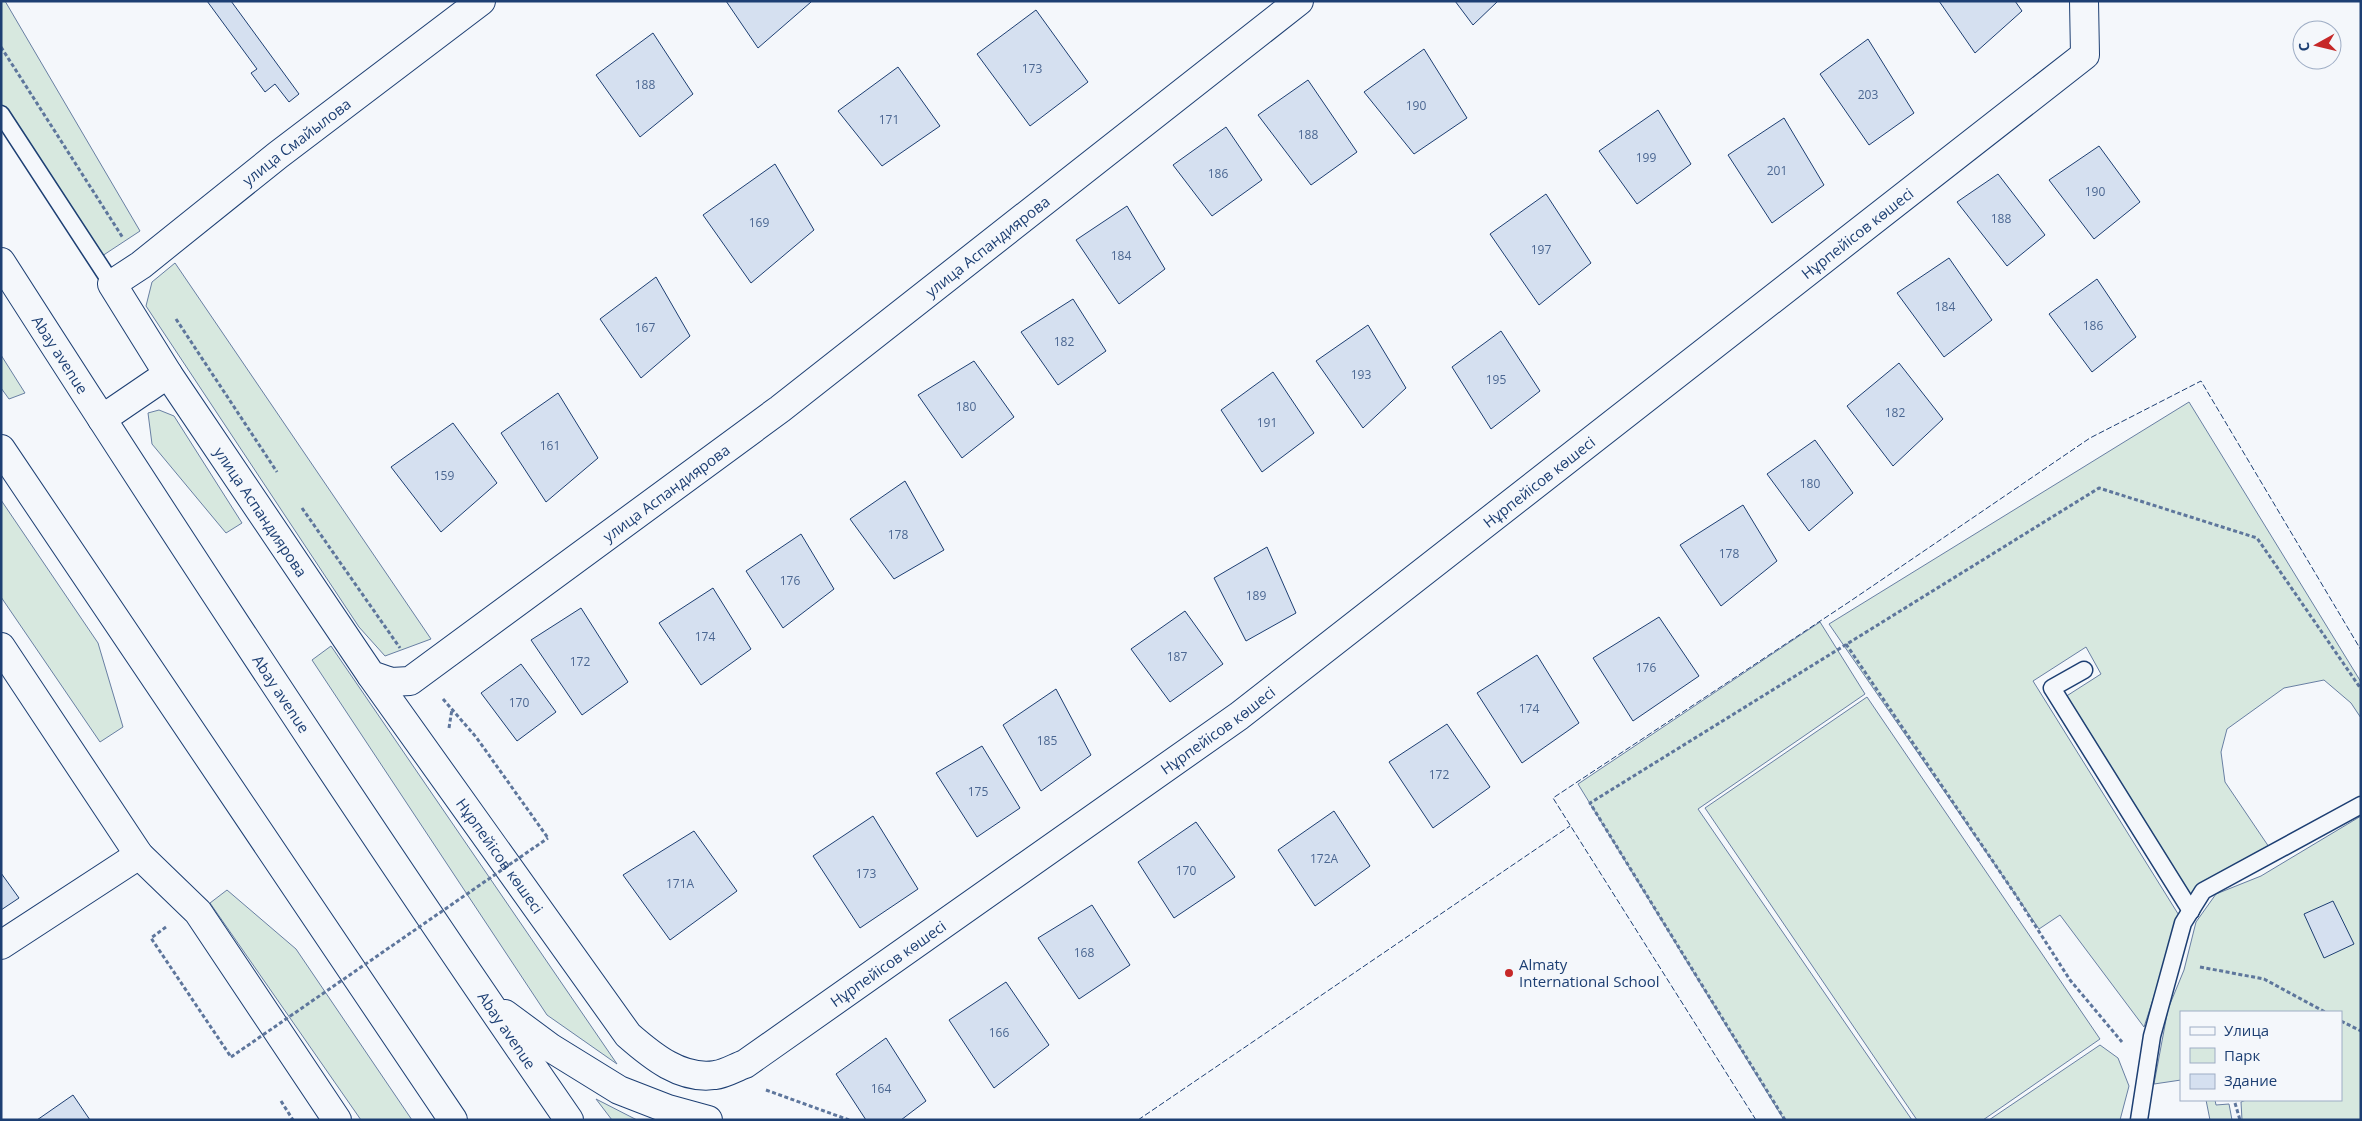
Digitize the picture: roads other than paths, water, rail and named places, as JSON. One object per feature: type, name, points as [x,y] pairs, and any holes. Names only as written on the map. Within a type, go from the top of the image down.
[{"type":"street","name":"улица Смайылова","points":[[112,284],[141,265],[278,155],[481,1]]},
{"type":"street","name":"улица Аспандиярова","points":[[112,284],[168,374],[371,675],[391,682],[410,681],[780,409],[1300,1]]},
{"type":"street","name":"Нұрпейісов көшесі","points":[[371,675],[628,1035],[651,1056],[686,1073],[715,1075],[745,1064],[1239,716],[2085,55],[2084,1]]},
{"type":"street","name":"Abay avenue","points":[[1,262],[102,419],[487,1001],[569,1120]]},
{"type":"street","points":[[102,419],[168,374]]},
{"type":"street","points":[[1,449],[453,1120]]},
{"type":"street","points":[[1,647],[139,855],[198,912],[338,1120]]},
{"type":"street","points":[[1,945],[139,855]]},
{"type":"street","points":[[487,1001],[551,1048],[619,1090],[668,1109],[708,1120]]},
{"type":"lane","points":[[1,114],[112,284]]},
{"type":"lane","points":[[2084,670],[2052,688],[2191,910]]},
{"type":"lane","points":[[2139,1120],[2152,1036],[2172,962],[2183,923],[2203,891],[2361,805]]},
{"type":"place","name":"Almaty International School","points":[[1509,973]]}]
